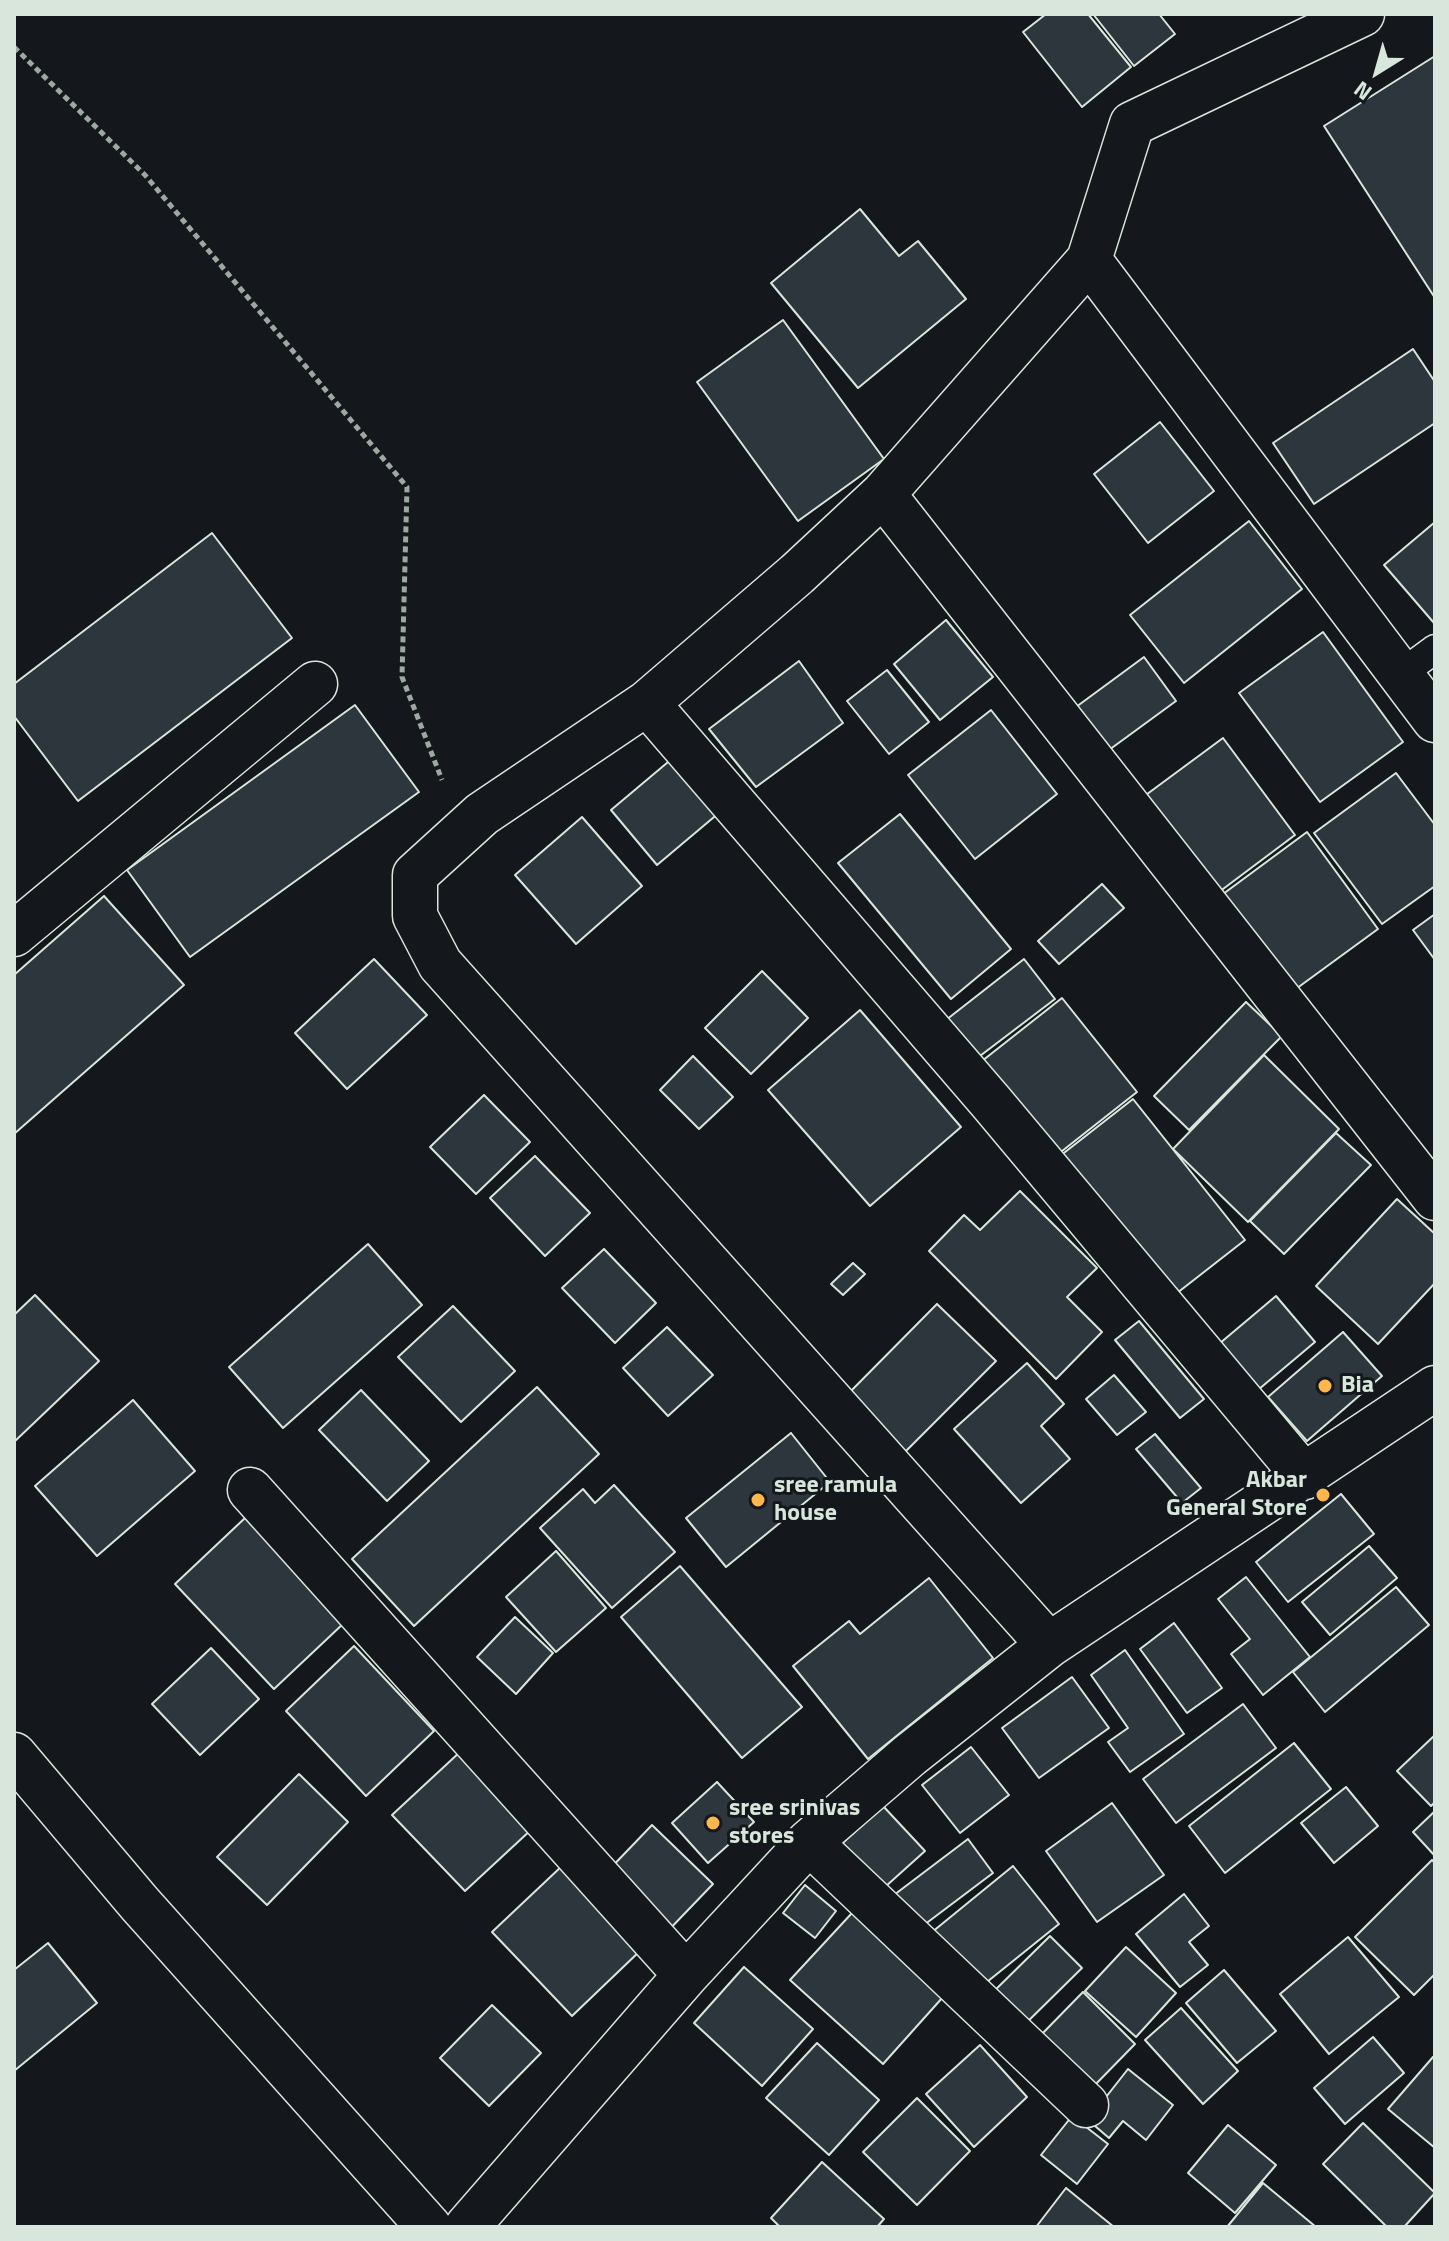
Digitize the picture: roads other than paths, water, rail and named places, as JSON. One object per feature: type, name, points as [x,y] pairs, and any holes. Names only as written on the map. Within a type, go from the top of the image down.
[{"type":"street","points":[[1049,1645],[440,964],[415,916],[415,875],[482,814],[647,703],[797,574],[883,494],[1089,260],[1132,124],[1362,14]]},
{"type":"street","points":[[1089,260],[1435,720]]},
{"type":"street","points":[[883,494],[1435,1198]]},
{"type":"street","points":[[14,934],[315,684]]},
{"type":"street","points":[[647,703],[991,1102],[1305,1477]]},
{"type":"street","points":[[467,2227],[686,1975],[809,1842],[910,1755],[1049,1645],[1435,1388]]},
{"type":"street","points":[[250,1490],[686,1975]]},
{"type":"street","points":[[14,1755],[140,1904],[429,2227]]},
{"type":"street","points":[[809,1842],[1086,2105]]},
{"type":"lane","points":[[1401,674],[1435,649]]},
{"type":"place","name":"Bia","points":[[1325,1386]]},
{"type":"place","name":"Akbar General Store","points":[[1323,1495]]},
{"type":"place","name":"sree ramula house","points":[[758,1500]]},
{"type":"place","name":"sree srinivas stores","points":[[713,1823]]}]
